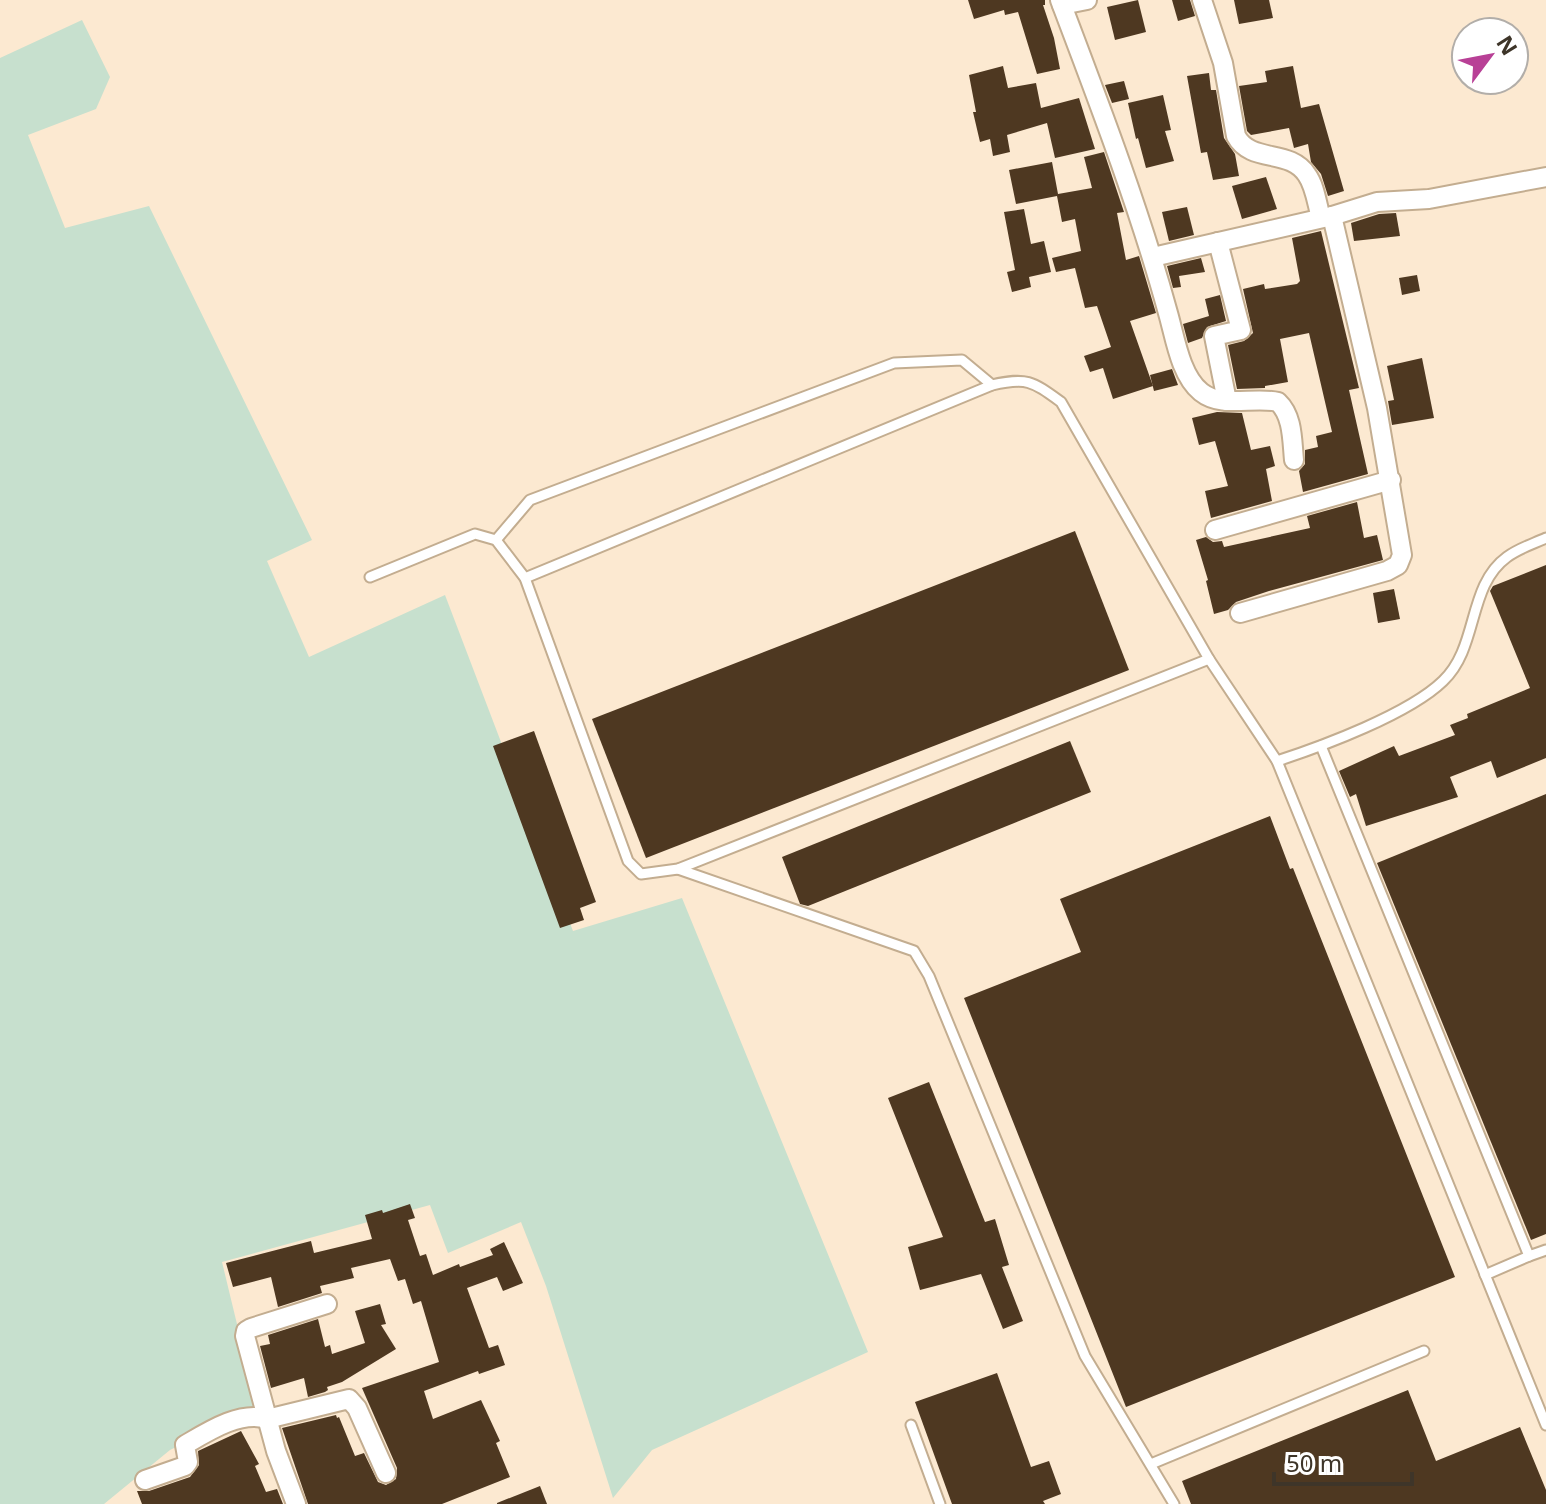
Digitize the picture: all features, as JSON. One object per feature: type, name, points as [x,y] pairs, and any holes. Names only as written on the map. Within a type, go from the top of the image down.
[{"type":"street","points":[[1087,0],[1061,2],[1153,257],[1180,355],[1193,384],[1202,393],[1227,401],[1278,402],[1289,418],[1294,460]]},
{"type":"street","points":[[1202,0],[1223,63],[1236,136],[1240,143],[1246,149],[1285,158],[1301,166],[1310,178],[1327,217],[1363,342],[1391,480],[1402,555],[1398,565],[1365,579],[1240,613]]},
{"type":"street","points":[[1153,257],[1327,217],[1377,202],[1444,197],[1546,177]]},
{"type":"street","points":[[1218,242],[1241,330],[1214,336],[1227,401]]},
{"type":"street","points":[[1215,530],[1391,480]]},
{"type":"street","points":[[296,1504],[267,1419],[246,1331],[327,1304]]},
{"type":"street","points":[[145,1480],[185,1466],[188,1462],[184,1448],[187,1443],[244,1417],[267,1419],[349,1399],[357,1408],[386,1473]]},
{"type":"lane","points":[[496,540],[530,500],[894,363],[962,360],[992,385]]},
{"type":"lane","points":[[525,578],[992,385],[1018,379],[1038,385],[1061,402],[1209,659],[1277,761],[1546,1425]]},
{"type":"lane","points":[[370,577],[475,534],[496,540],[525,578],[628,861],[641,874],[678,869],[1209,659]]},
{"type":"lane","points":[[1277,761],[1321,746],[1414,702],[1445,680],[1466,648],[1479,599],[1496,567],[1505,558],[1546,538]]},
{"type":"lane","points":[[1321,746],[1529,1256]]},
{"type":"lane","points":[[678,869],[914,951],[929,976],[1085,1356],[1174,1504]]},
{"type":"lane","points":[[1485,1275],[1546,1250]]},
{"type":"lane","points":[[1151,1464],[1424,1351]]},
{"type":"lane","points":[[911,1425],[940,1504]]},
{"type":"green space","points":[[82,20],[110,77],[96,109],[28,135],[65,228],[149,206],[312,540],[267,561],[309,657],[445,595],[573,931],[682,898],[868,1352],[652,1450],[613,1498],[546,1286],[521,1222],[448,1253],[430,1205],[222,1262],[257,1407],[170,1450],[104,1504],[0,1504],[0,58]]},
{"type":"building","points":[[968,0],[1045,0],[1043,5],[1060,69],[1037,74],[1018,12],[1005,15],[1004,10],[974,19]]},
{"type":"building","points":[[1138,0],[1146,32],[1115,40],[1107,7]]},
{"type":"building","points":[[1172,0],[1190,0],[1195,16],[1178,21]]},
{"type":"building","points":[[1234,0],[1269,0],[1273,18],[1239,24]]},
{"type":"building","points":[[1003,66],[1008,88],[1036,83],[1041,108],[1079,98],[1095,149],[1055,158],[1047,123],[1007,135],[1010,152],[993,156],[990,139],[980,142],[969,75]]},
{"type":"building","points":[[1293,66],[1301,108],[1319,104],[1344,191],[1328,196],[1321,174],[1311,162],[1308,144],[1294,148],[1289,128],[1251,135],[1247,131],[1239,86],[1267,82],[1265,71]]},
{"type":"building","points":[[1209,73],[1211,90],[1216,90],[1224,138],[1235,154],[1239,176],[1213,180],[1207,152],[1201,153],[1187,76]]},
{"type":"building","points":[[1124,81],[1129,99],[1112,103],[1105,85]]},
{"type":"building","points":[[1163,95],[1171,130],[1165,131],[1174,161],[1146,168],[1128,103]]},
{"type":"building","points":[[1104,152],[1124,212],[1117,213],[1126,260],[1139,256],[1156,313],[1130,321],[1153,386],[1113,399],[1103,368],[1090,372],[1084,356],[1111,347],[1097,306],[1085,308],[1075,268],[1056,272],[1052,258],[1081,251],[1075,219],[1062,222],[1057,196],[1016,204],[1009,170],[1052,162],[1058,194],[1092,188],[1084,157]]},
{"type":"building","points":[[1266,177],[1277,209],[1242,219],[1232,186]]},
{"type":"building","points":[[1187,207],[1194,235],[1169,241],[1162,212]]},
{"type":"building","points":[[1024,209],[1031,244],[1044,241],[1051,272],[1029,277],[1031,287],[1012,292],[1007,272],[1015,270],[1004,212]]},
{"type":"building","points":[[1396,213],[1400,236],[1354,241],[1351,223],[1379,214]]},
{"type":"building","points":[[1321,231],[1359,388],[1349,390],[1368,474],[1303,492],[1299,471],[1305,464],[1305,450],[1318,447],[1316,436],[1332,432],[1309,333],[1280,339],[1288,382],[1265,388],[1237,389],[1228,345],[1244,341],[1253,333],[1243,289],[1264,284],[1265,289],[1297,284],[1300,281],[1292,238]]},
{"type":"building","points":[[1201,258],[1205,272],[1179,276],[1181,287],[1173,288],[1167,266]]},
{"type":"building","points":[[1417,275],[1420,291],[1402,295],[1399,278]]},
{"type":"building","points":[[1220,295],[1226,321],[1207,327],[1202,338],[1188,343],[1183,324],[1209,316],[1205,299]]},
{"type":"building","points":[[1422,358],[1434,418],[1392,425],[1388,401],[1394,400],[1387,366]]},
{"type":"building","points":[[1172,369],[1178,385],[1154,391],[1150,375]]},
{"type":"building","points":[[1217,412],[1242,413],[1251,450],[1270,446],[1275,466],[1266,469],[1272,501],[1211,518],[1205,491],[1228,486],[1215,441],[1199,445],[1192,418]]},
{"type":"building","points":[[1357,502],[1364,538],[1377,535],[1383,560],[1269,591],[1236,602],[1228,610],[1214,614],[1196,540],[1206,537],[1213,542],[1222,541],[1224,547],[1310,528],[1307,516]]},
{"type":"building","points":[[1075,531],[1129,670],[646,858],[592,719]]},
{"type":"building","points":[[1546,565],[1546,758],[1497,778],[1491,761],[1450,777],[1458,797],[1366,826],[1356,794],[1350,797],[1339,771],[1394,746],[1399,756],[1455,735],[1450,725],[1468,718],[1467,714],[1530,688],[1490,591],[1493,586]]},
{"type":"building","points":[[1394,589],[1400,619],[1378,623],[1373,593]]},
{"type":"building","points":[[534,731],[596,902],[580,908],[584,920],[560,928],[493,746]]},
{"type":"building","points":[[1070,741],[1091,792],[808,906],[800,904],[782,857]]},
{"type":"building","points":[[1546,794],[1546,1234],[1531,1240],[1377,863]]},
{"type":"building","points":[[1270,816],[1455,1277],[1126,1407],[964,998],[1081,952],[1060,899]]},
{"type":"building","points":[[929,1082],[985,1222],[995,1219],[1009,1265],[1002,1267],[1023,1321],[1003,1329],[981,1274],[920,1290],[908,1247],[943,1237],[888,1098]]},
{"type":"building","points":[[410,1204],[415,1218],[408,1220],[420,1256],[426,1254],[433,1275],[493,1255],[490,1249],[504,1242],[523,1283],[503,1291],[497,1277],[467,1288],[489,1348],[498,1345],[505,1365],[479,1374],[478,1371],[424,1391],[433,1419],[481,1400],[500,1441],[496,1443],[510,1477],[442,1504],[308,1504],[282,1428],[336,1415],[355,1456],[364,1453],[378,1482],[386,1485],[396,1479],[397,1468],[362,1388],[439,1362],[421,1301],[413,1304],[405,1279],[398,1281],[390,1259],[351,1268],[354,1278],[320,1286],[322,1293],[278,1307],[271,1277],[233,1287],[226,1263],[311,1241],[314,1253],[372,1239],[365,1215]]},
{"type":"building","points":[[380,1304],[386,1324],[381,1325],[396,1349],[342,1382],[327,1387],[325,1392],[308,1397],[304,1378],[271,1388],[260,1346],[270,1344],[268,1335],[318,1319],[325,1347],[330,1345],[332,1354],[365,1343],[355,1311]]},
{"type":"building","points":[[997,1373],[1031,1467],[1049,1461],[1061,1494],[1043,1501],[1045,1504],[952,1504],[915,1402]]},
{"type":"building","points":[[1408,1390],[1436,1461],[1520,1427],[1546,1490],[1546,1504],[1191,1504],[1182,1481]]},
{"type":"building","points":[[241,1431],[259,1464],[255,1466],[266,1492],[277,1489],[283,1504],[142,1504],[137,1491],[149,1491],[190,1477],[199,1465],[198,1451]]},
{"type":"building","points":[[540,1486],[547,1504],[497,1504],[497,1503]]}]
